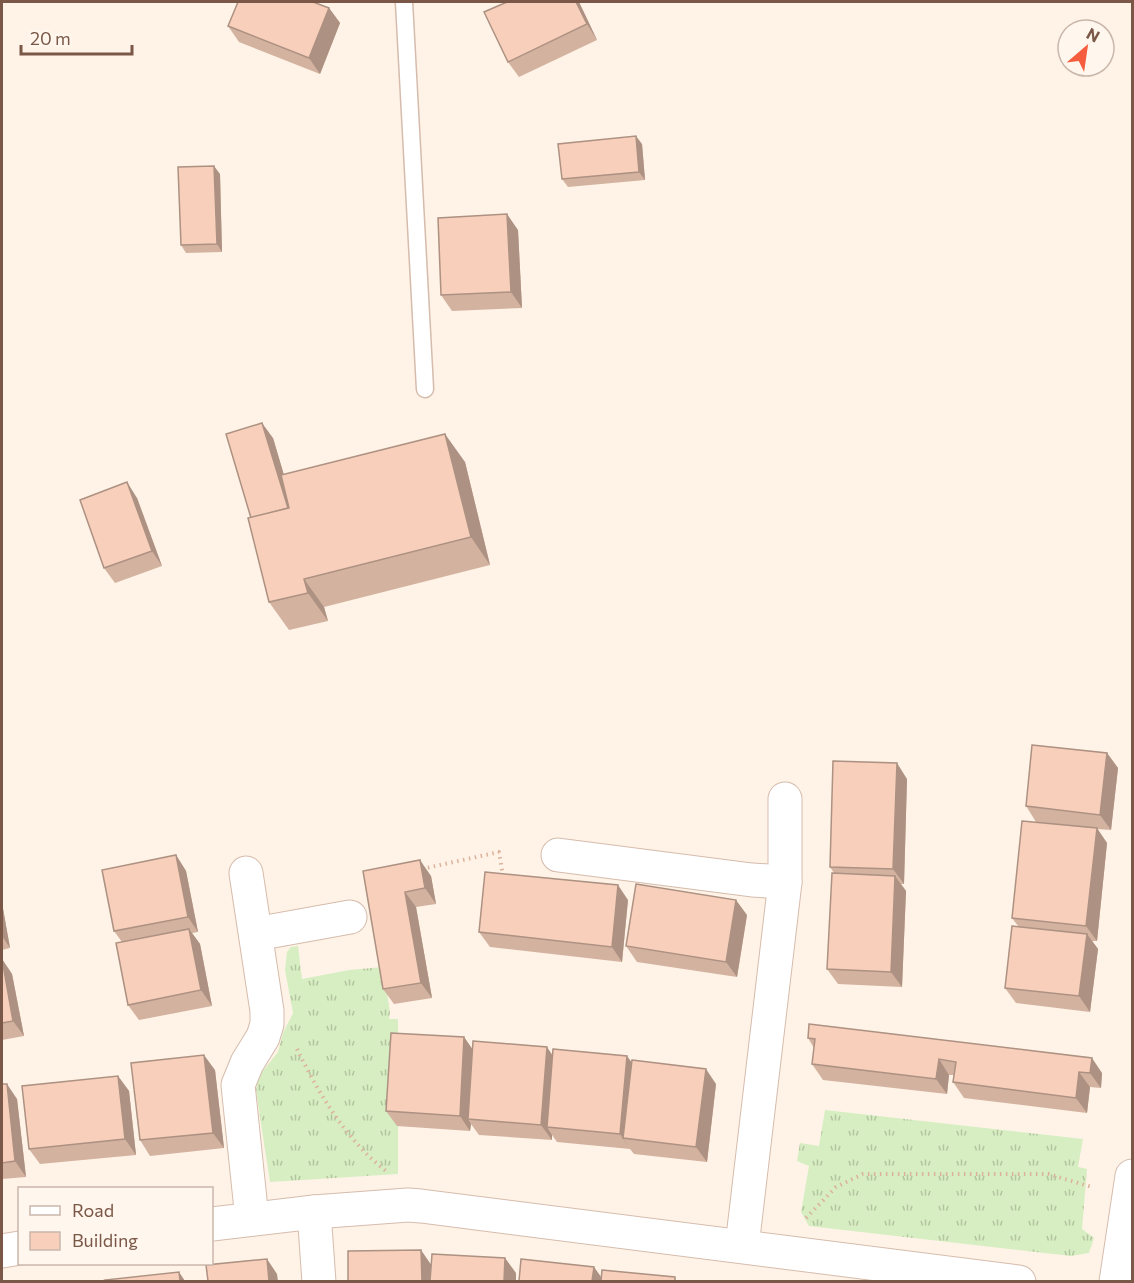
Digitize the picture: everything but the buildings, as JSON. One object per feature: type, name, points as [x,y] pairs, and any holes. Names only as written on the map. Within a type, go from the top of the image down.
[{"type":"street","points":[[742,1246],[785,882],[785,799]]},
{"type":"street","points":[[558,855],[752,880],[785,882]]},
{"type":"street","points":[[246,873],[267,1011],[267,1024],[263,1037],[247,1063],[238,1085],[252,1219]]},
{"type":"street","points":[[256,934],[350,917]]},
{"type":"street","points":[[1116,1281],[1132,1176]]},
{"type":"street","points":[[213,1224],[314,1212],[421,1206],[1019,1281]]},
{"type":"street","points":[[314,1212],[319,1281]]},
{"type":"street","points":[[2,1251],[18,1248]]},
{"type":"lane","points":[[404,2],[425,388]]},
{"type":"path","points":[[421,869],[499,852],[503,881]]},
{"type":"path","points":[[292,1039],[327,1103],[351,1137],[393,1177],[394,1206]]},
{"type":"path","points":[[790,1252],[794,1230],[836,1187],[863,1174],[1048,1174],[1092,1187]]},
{"type":"green space","points":[[298,946],[302,979],[349,970],[383,967],[389,1019],[398,1019],[398,1174],[270,1182],[256,1091],[258,1077],[278,1052],[283,1033],[293,1013],[285,970],[287,952],[291,947]]},
{"type":"green space","points":[[825,1110],[1083,1139],[1078,1167],[1087,1169],[1082,1229],[1094,1238],[1089,1253],[1071,1256],[809,1226],[801,1212],[809,1166],[797,1161],[800,1143],[819,1146]]}]
